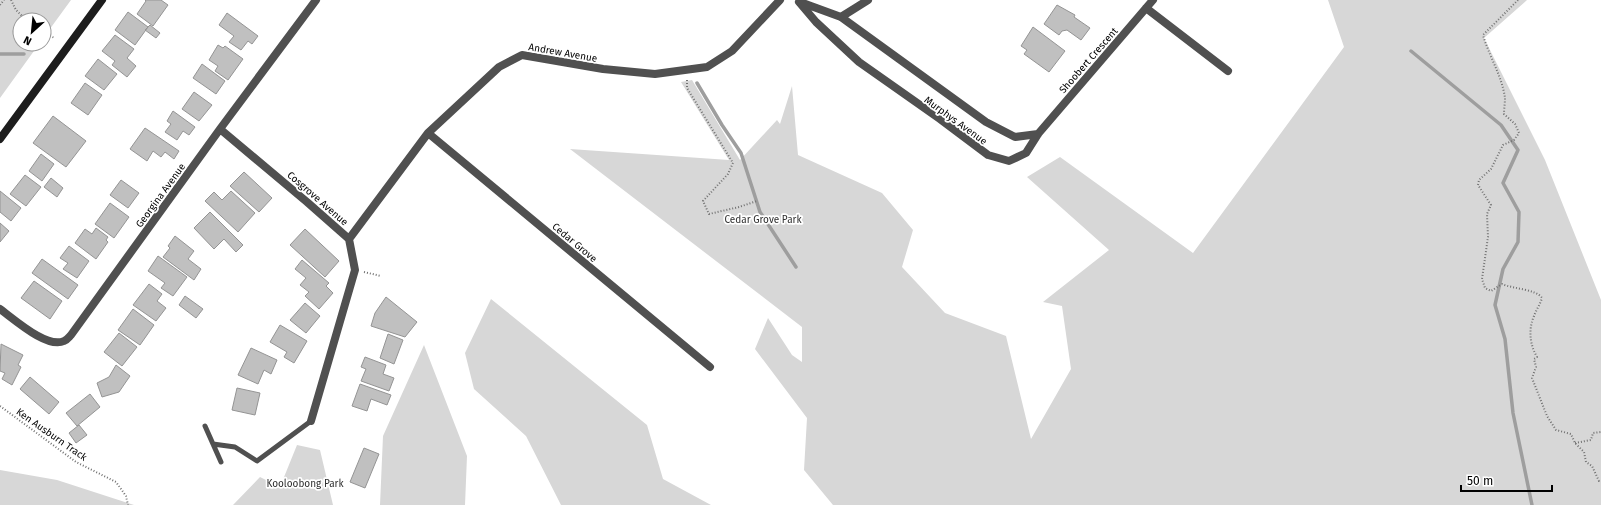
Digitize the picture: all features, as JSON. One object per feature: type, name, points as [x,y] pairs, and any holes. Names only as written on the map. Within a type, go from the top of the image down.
[{"type":"main road","points":[[0,138],[102,0]]},
{"type":"street","name":"Georgina Avenue","points":[[0,309],[48,341],[58,343],[65,341],[71,335],[220,129],[316,0]]},
{"type":"street","name":"Andrew Avenue","points":[[349,239],[428,133],[499,67],[522,55],[603,69],[655,74],[687,69],[707,68],[732,51],[780,0]]},
{"type":"street","points":[[840,17],[868,0]]},
{"type":"street","name":"Shoobert Crescent","points":[[1038,134],[1152,0]]},
{"type":"street","name":"Murphys Avenue","points":[[797,1],[840,17],[986,122],[1015,137],[1038,134]]},
{"type":"street","name":"Murphys Avenue","points":[[797,1],[816,22],[859,62],[988,155],[1010,161],[1026,153],[1038,134]]},
{"type":"street","points":[[1146,8],[1228,71]]},
{"type":"street","name":"Cosgrove Avenue","points":[[220,129],[349,239],[355,270],[311,421]]},
{"type":"street","name":"Cedar Grove","points":[[428,133],[710,367]]},
{"type":"lane","points":[[213,444],[235,447],[257,461],[311,421]]},
{"type":"lane","points":[[205,426],[221,462]]},
{"type":"path","points":[[0,5],[4,0]]},
{"type":"path","points":[[11,0],[18,12]]},
{"type":"path","points":[[1518,0],[1482,35],[1498,72],[1505,99],[1504,114],[1515,124],[1519,134],[1514,140],[1502,145],[1491,169],[1479,180],[1478,185],[1491,205],[1487,214],[1488,237],[1482,279],[1485,288],[1491,291],[1502,284],[1510,288],[1533,292],[1541,296],[1542,298],[1533,316],[1530,333],[1532,348],[1537,357],[1534,360],[1536,368],[1532,378],[1547,416],[1556,430],[1571,434],[1575,443],[1584,452],[1586,462],[1592,466],[1599,481],[1601,480]]},
{"type":"path","points":[[687,69],[687,88],[733,163],[728,174],[703,201],[709,214],[757,201]]},
{"type":"path","points":[[355,270],[382,276]]},
{"type":"path","name":"Ken Ausburn Track","points":[[0,406],[76,462],[116,482],[126,496],[128,505]]},
{"type":"path","points":[[1575,443],[1591,440],[1593,432],[1601,432]]},
{"type":"green space","points":[[0,0],[71,0],[52,26],[52,12],[12,12],[12,52],[33,52],[0,98]]},
{"type":"green space","name":"Cedar Grove Park","points":[[1328,0],[1527,0],[1484,38],[1545,160],[1601,300],[1601,505],[833,505],[804,470],[807,418],[755,349],[768,318],[792,355],[802,362],[802,327],[570,149],[729,160],[681,82],[692,80],[740,160],[777,120],[780,124],[792,86],[798,155],[882,193],[913,230],[902,267],[945,313],[1006,336],[1031,439],[1071,369],[1062,306],[1043,302],[1109,250],[1027,177],[1060,157],[1193,253],[1344,47]]},
{"type":"green space","points":[[491,299],[647,425],[663,479],[711,505],[561,505],[526,436],[474,389],[465,353]]},
{"type":"green space","points":[[424,345],[467,456],[465,505],[380,505],[383,436]]},
{"type":"green space","name":"Kooloobong Park","points":[[297,445],[320,450],[333,505],[233,505],[260,477],[280,487]]},
{"type":"green space","points":[[0,470],[57,480],[134,505],[0,505]]},
{"type":"building","points":[[145,0],[161,0],[168,5],[153,26],[137,14],[146,1]]},
{"type":"building","points":[[1057,5],[1075,15],[1074,17],[1090,28],[1081,40],[1067,30],[1062,31],[1059,35],[1044,24]]},
{"type":"building","points":[[128,12],[148,27],[135,45],[115,30]]},
{"type":"building","points":[[227,13],[258,36],[252,44],[248,41],[241,50],[229,42],[234,36],[219,25]]},
{"type":"building","points":[[150,25],[160,33],[156,38],[145,30]]},
{"type":"building","points":[[1033,27],[1065,51],[1049,72],[1024,54],[1027,50],[1021,46]]},
{"type":"building","points":[[115,35],[134,49],[127,58],[136,66],[127,77],[112,65],[115,61],[102,51]]},
{"type":"building","points":[[218,45],[223,48],[225,46],[243,59],[228,80],[215,71],[218,66],[209,60]]},
{"type":"building","points":[[98,59],[117,74],[104,90],[85,76]]},
{"type":"building","points":[[202,64],[225,81],[216,94],[193,78]]},
{"type":"building","points":[[85,83],[102,95],[88,115],[71,103]]},
{"type":"building","points":[[194,92],[212,105],[199,121],[182,109]]},
{"type":"building","points":[[173,111],[195,127],[189,135],[183,131],[177,140],[165,132],[171,124],[167,121]]},
{"type":"building","points":[[53,116],[86,141],[66,167],[33,143]]},
{"type":"building","points":[[145,128],[179,151],[174,159],[165,152],[161,157],[153,151],[147,161],[130,149]]},
{"type":"building","points":[[41,154],[54,164],[42,181],[29,171]]},
{"type":"building","points":[[244,172],[272,198],[259,212],[230,186]]},
{"type":"building","points":[[25,175],[41,187],[26,206],[10,194]]},
{"type":"building","points":[[51,178],[63,188],[57,197],[44,187]]},
{"type":"building","points":[[121,180],[139,193],[128,208],[110,195]]},
{"type":"building","points":[[0,191],[21,208],[11,221],[0,212]]},
{"type":"building","points":[[231,191],[255,213],[238,232],[205,201],[214,192],[222,200]]},
{"type":"building","points":[[110,203],[129,217],[114,238],[95,224]]},
{"type":"building","points":[[210,212],[243,245],[236,252],[224,239],[214,249],[194,228]]},
{"type":"building","points":[[0,223],[9,231],[0,242]]},
{"type":"building","points":[[96,228],[108,237],[106,240],[108,242],[96,259],[75,243],[85,229],[92,234]]},
{"type":"building","points":[[305,229],[339,261],[325,277],[290,245]]},
{"type":"building","points":[[175,236],[194,251],[188,259],[201,269],[194,280],[163,257],[170,248],[168,246]]},
{"type":"building","points":[[69,246],[89,261],[77,278],[63,269],[68,263],[60,258]]},
{"type":"building","points":[[158,256],[187,277],[173,296],[161,288],[165,283],[148,271]]},
{"type":"building","points":[[42,259],[78,285],[68,299],[32,273]]},
{"type":"building","points":[[302,260],[329,283],[326,286],[333,293],[319,309],[305,296],[309,292],[300,285],[306,278],[295,269]]},
{"type":"building","points":[[34,281],[62,301],[50,319],[21,298]]},
{"type":"building","points":[[149,284],[162,294],[157,301],[166,308],[156,321],[133,305]]},
{"type":"building","points":[[185,296],[203,309],[196,318],[179,305]]},
{"type":"building","points":[[386,297],[417,322],[405,337],[371,326],[375,313]]},
{"type":"building","points":[[305,303],[320,316],[306,333],[290,320]]},
{"type":"building","points":[[133,309],[154,325],[140,345],[118,330]]},
{"type":"building","points":[[280,325],[307,341],[294,363],[284,357],[287,352],[270,342]]},
{"type":"building","points":[[119,333],[137,347],[122,366],[104,352]]},
{"type":"building","points":[[388,334],[403,340],[394,364],[380,358]]},
{"type":"building","points":[[1,344],[23,355],[18,365],[21,367],[12,385],[2,379],[5,373],[0,371]]},
{"type":"building","points":[[251,348],[277,360],[271,374],[264,370],[258,384],[238,375]]},
{"type":"building","points":[[365,357],[386,365],[383,374],[394,378],[389,391],[361,381],[366,369],[361,367]]},
{"type":"building","points":[[116,365],[130,376],[119,392],[102,397],[97,383],[109,377]]},
{"type":"building","points":[[30,377],[59,402],[49,414],[20,389]]},
{"type":"building","points":[[360,384],[391,395],[387,405],[371,399],[367,411],[352,406]]},
{"type":"building","points":[[237,388],[260,393],[255,415],[232,410]]},
{"type":"building","points":[[90,394],[100,407],[77,426],[66,413]]},
{"type":"building","points":[[79,425],[87,435],[76,443],[69,433]]},
{"type":"building","points":[[364,448],[379,454],[365,488],[350,482]]},
{"type":"waterway","points":[[1411,51],[1501,125],[1518,150],[1503,183],[1519,212],[1518,242],[1503,269],[1495,305],[1505,339],[1513,413],[1532,505]]},
{"type":"waterway","points":[[0,54],[24,54]]},
{"type":"waterway","points":[[697,83],[741,153],[760,212],[796,267]]}]
